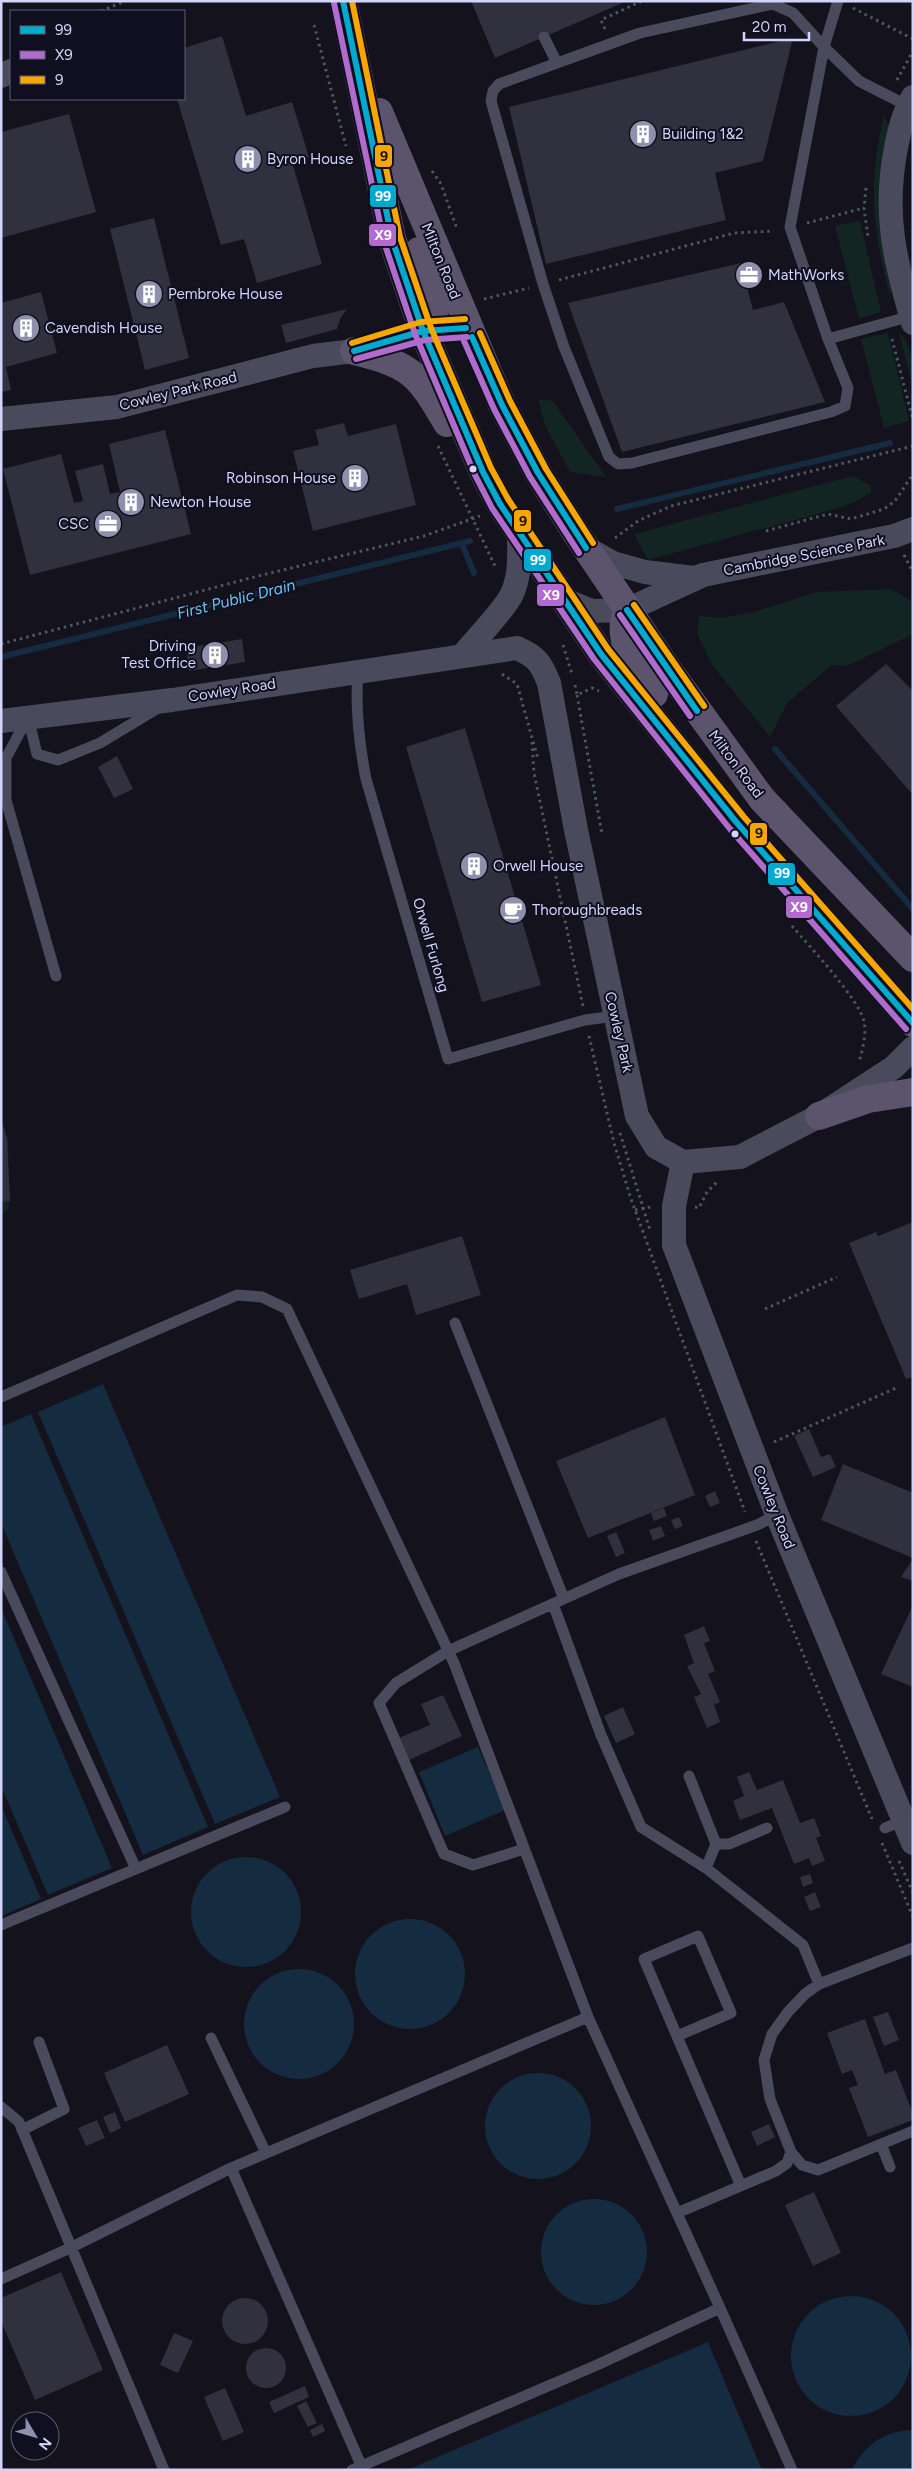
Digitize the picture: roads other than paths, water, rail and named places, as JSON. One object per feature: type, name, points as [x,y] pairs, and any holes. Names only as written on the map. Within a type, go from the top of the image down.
[{"type":"main road","name":"Milton Road","points":[[343,1],[357,60],[392,240],[423,331],[483,472],[500,504],[602,654],[738,823],[913,1023]]},
{"type":"main road","name":"Milton Road","points":[[357,60],[468,328],[502,405],[538,473],[597,543],[627,610],[762,799],[913,958]]},
{"type":"main road","points":[[404,172],[405,209],[434,300],[434,316],[423,331]]},
{"type":"main road","points":[[354,351],[397,363],[419,380],[465,455],[483,472]]},
{"type":"main road","points":[[627,610],[622,623],[625,641],[634,664],[690,745],[738,823]]},
{"type":"main road","points":[[819,1116],[868,1099],[913,1092]]},
{"type":"street","points":[[910,102],[893,163],[889,205],[890,231],[912,320]]},
{"type":"street","points":[[387,342],[403,317],[409,289]]},
{"type":"street","name":"Cowley Park Road","points":[[1,419],[117,407],[313,356],[354,351],[423,331],[468,328]]},
{"type":"street","name":"Cambridge Science Park","points":[[566,600],[592,611],[627,610],[694,578],[894,536],[913,530]]},
{"type":"street","points":[[463,655],[511,596],[517,581],[520,560],[519,532]]},
{"type":"street","name":"Cambridge Science Park","points":[[597,543],[613,563],[637,570],[694,578]]},
{"type":"street","name":"Cowley Road","points":[[1,721],[172,700],[506,648]]},
{"type":"street","name":"Cowley Park","points":[[506,648],[517,648],[534,656],[543,668],[549,684],[572,810],[637,1116],[656,1147],[684,1162]]},
{"type":"street","points":[[684,1162],[740,1157],[819,1116],[894,1067],[913,1048]]},
{"type":"street","name":"Cowley Road","points":[[684,1162],[674,1206],[674,1245],[777,1515],[900,1822],[913,1843]]},
{"type":"lane","points":[[838,1],[824,47],[790,227],[828,339],[848,388],[845,406],[831,412],[651,458],[618,464],[609,457],[564,347],[543,284],[491,101],[493,91],[499,84],[640,33],[772,4],[793,12],[824,47],[860,81],[910,102]]},
{"type":"lane","points":[[544,37],[557,63]]},
{"type":"lane","points":[[828,339],[912,320]]},
{"type":"lane","name":"Orwell Furlong","points":[[358,671],[357,710],[360,748],[366,779],[448,1059],[586,1020],[615,1016]]},
{"type":"lane","points":[[28,717],[37,754],[58,760],[100,742],[172,700]]},
{"type":"lane","points":[[28,717],[6,758],[6,800],[56,976]]},
{"type":"lane","points":[[1,1397],[237,1295],[262,1297],[287,1309],[448,1651],[588,2017],[792,2470]]},
{"type":"lane","points":[[455,1323],[564,1599]]},
{"type":"lane","points":[[524,1849],[473,1865],[444,1854],[379,1704],[396,1683],[448,1651],[619,1574],[757,1525],[777,1515]]},
{"type":"lane","points":[[1,1572],[136,1869]]},
{"type":"lane","points":[[553,1604],[601,1735],[641,1827],[706,1868],[803,1945],[819,1984]]},
{"type":"lane","points":[[689,1776],[716,1844],[706,1868]]},
{"type":"lane","points":[[1,1925],[285,1808]]},
{"type":"lane","points":[[716,1844],[730,1844],[767,1828]]},
{"type":"lane","points":[[677,2036],[731,2013],[698,1936],[644,1959],[741,2186]]},
{"type":"lane","points":[[913,1948],[819,1984],[805,1994],[788,2012],[772,2034],[764,2060],[770,2098],[791,2152],[802,2165],[818,2170],[913,2131]]},
{"type":"lane","points":[[1,2280],[232,2168],[588,2017]]},
{"type":"lane","points":[[211,2038],[266,2153]]},
{"type":"lane","points":[[22,2130],[64,2109],[39,2042]]},
{"type":"lane","points":[[1,2107],[19,2122],[164,2470]]},
{"type":"lane","points":[[881,2144],[890,2167]]},
{"type":"lane","points":[[677,2213],[776,2171],[787,2163],[791,2152]]},
{"type":"lane","points":[[232,2168],[357,2467],[597,2365],[720,2308]]},
{"type":"water","points":[[103,1384],[280,1797],[215,1824],[38,1412]]},
{"type":"water","points":[[31,1414],[208,1827],[143,1855],[1,1523],[1,1427]]},
{"type":"water","points":[[1,1608],[112,1868],[48,1895],[1,1786]]},
{"type":"water","points":[[478,1747],[505,1810],[445,1836],[419,1772]]},
{"type":"water","points":[[1,1805],[41,1899],[1,1916]]},
{"type":"water","points":[[246,1857],[267,1861],[285,1873],[297,1891],[301,1912],[297,1933],[285,1951],[267,1963],[246,1967],[225,1963],[207,1951],[195,1933],[191,1912],[195,1891],[207,1873],[225,1861]]},
{"type":"water","points":[[410,1919],[431,1923],[449,1935],[461,1953],[465,1974],[461,1995],[449,2013],[431,2025],[410,2029],[389,2025],[371,2013],[359,1995],[355,1974],[359,1953],[371,1935],[389,1923]]},
{"type":"water","points":[[299,1969],[310,1970],[320,1974],[338,1985],[349,2003],[353,2013],[353,2035],[349,2045],[338,2063],[320,2074],[310,2078],[299,2079],[288,2078],[278,2074],[260,2063],[249,2045],[245,2035],[244,2024],[245,2013],[249,2003],[260,1985],[278,1974],[288,1970]]},
{"type":"water","points":[[538,2073],[558,2077],[576,2088],[587,2106],[591,2126],[587,2146],[576,2164],[558,2175],[538,2179],[518,2175],[500,2164],[489,2146],[485,2126],[489,2106],[500,2088],[518,2077]]},
{"type":"water","points":[[594,2199],[614,2203],[632,2214],[643,2232],[647,2252],[643,2272],[632,2290],[614,2301],[594,2305],[574,2301],[556,2290],[545,2272],[541,2252],[545,2232],[556,2214],[574,2203]]},
{"type":"water","points":[[851,2296],[874,2300],[894,2313],[907,2333],[911,2356],[907,2379],[894,2399],[874,2412],[851,2416],[828,2412],[808,2399],[795,2379],[791,2356],[795,2333],[808,2313],[828,2300]]},
{"type":"water","points":[[708,2342],[762,2470],[407,2470]]},
{"type":"water","points":[[913,2430],[913,2470],[852,2470],[863,2453],[876,2441],[893,2433]]},
{"type":"waterway","points":[[617,509],[890,443]]},
{"type":"waterway","name":"First Public Drain","points":[[1,657],[470,541]]},
{"type":"waterway","points":[[462,544],[474,573]]},
{"type":"waterway","points":[[775,749],[913,909]]},
{"type":"place","name":"Building 1&2","points":[[643,134]]},
{"type":"place","name":"Byron House","points":[[248,159]]},
{"type":"place","name":"MathWorks","points":[[749,275]]},
{"type":"place","name":"Pembroke House","points":[[149,294]]},
{"type":"place","name":"Cavendish House","points":[[26,328]]},
{"type":"place","name":"Robinson House","points":[[355,478]]},
{"type":"place","name":"Newton House","points":[[131,502]]},
{"type":"place","name":"CSC","points":[[108,524]]},
{"type":"place","name":"Driving Test Office","points":[[215,655]]},
{"type":"place","name":"Orwell House","points":[[474,866]]},
{"type":"place","name":"Thoroughbreads","points":[[513,910]]}]
